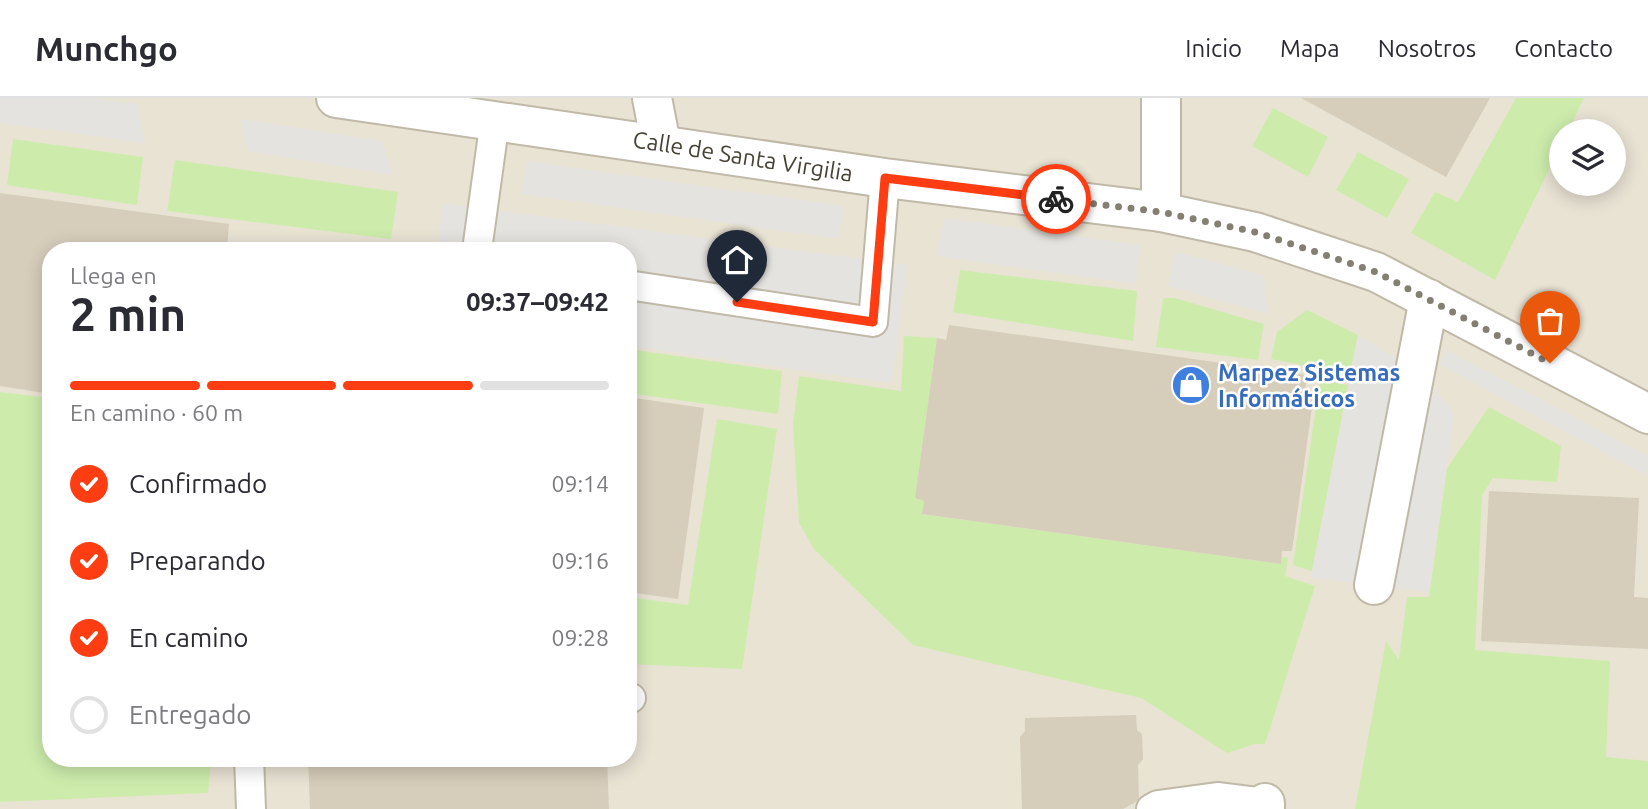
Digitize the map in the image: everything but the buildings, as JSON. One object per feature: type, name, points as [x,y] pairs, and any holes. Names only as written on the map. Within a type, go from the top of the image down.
[{"type":"street","name":"Calle de Santa Virgilia","points":[[336,98],[885,178],[1161,212],[1255,232],[1376,272],[1648,414]]},
{"type":"street","points":[[652,98],[661,144]]},
{"type":"street","points":[[1161,99],[1161,212]]},
{"type":"street","points":[[1374,585],[1429,299]]},
{"type":"lane","points":[[478,242],[495,120]]},
{"type":"lane","points":[[637,286],[873,322],[885,178]]},
{"type":"lane","points":[[249,767],[251,809]]},
{"type":"lane","points":[[1151,809],[1158,805],[1217,797],[1265,806]]},
{"type":"shaded area","points":[[0,98],[1648,98],[1648,809],[0,809]]},
{"type":"shaded area","points":[[0,98],[92,98],[137,104],[145,143],[0,123]]},
{"type":"shaded area","points":[[240,119],[382,141],[393,175],[248,151]]},
{"type":"shaded area","points":[[527,161],[844,206],[838,239],[522,194]]},
{"type":"shaded area","points":[[443,203],[907,265],[892,383],[637,347],[637,242],[438,242]]},
{"type":"shaded area","points":[[945,218],[1140,245],[1136,284],[936,256]]},
{"type":"shaded area","points":[[1176,252],[1264,275],[1268,314],[1168,286]]},
{"type":"shaded area","points":[[1358,335],[1421,373],[1454,413],[1429,592],[1311,578]]},
{"type":"shaded area","points":[[1447,350],[1648,456],[1646,475],[1439,364]]},
{"type":"green space","points":[[1516,98],[1584,98],[1574,119],[1549,119],[1549,170],[1495,280],[1411,233],[1435,192],[1458,202]]},
{"type":"green space","points":[[1273,108],[1328,137],[1308,177],[1252,146]]},
{"type":"green space","points":[[13,139],[143,157],[137,205],[7,185]]},
{"type":"green space","points":[[1358,152],[1409,179],[1387,218],[1336,190]]},
{"type":"green space","points":[[175,160],[398,192],[391,239],[167,211]]},
{"type":"green space","points":[[960,270],[1137,291],[1133,341],[953,312]]},
{"type":"green space","points":[[1163,298],[1175,298],[1264,324],[1258,360],[1156,347]]},
{"type":"green space","points":[[1307,310],[1358,335],[1350,374],[1271,359],[1277,332]]},
{"type":"green space","points":[[904,336],[937,338],[915,498],[924,501],[922,514],[1281,564],[1282,557],[1288,558],[1285,576],[1315,586],[1265,744],[1255,744],[1227,753],[1141,698],[913,645],[814,549],[799,523],[793,424],[799,376],[901,391]]},
{"type":"green space","points":[[637,350],[782,371],[778,414],[637,394]]},
{"type":"green space","points":[[1320,380],[1348,385],[1312,571],[1293,565]]},
{"type":"green space","points":[[0,392],[42,397],[42,767],[210,767],[208,793],[0,802]]},
{"type":"green space","points":[[1489,407],[1561,446],[1557,482],[1493,478],[1482,495],[1475,650],[1610,661],[1606,757],[1648,761],[1648,809],[1355,809],[1386,641],[1399,660],[1407,597],[1429,597],[1447,468]]},
{"type":"green space","points":[[717,419],[777,429],[742,669],[637,664],[637,598],[688,605]]},
{"type":"way so far","points":[[1056,199],[1161,212],[1255,232],[1328,256],[1376,272],[1550,363]]},
{"type":"place","name":"Marpez Sistemas Informáticos","points":[[1191,385]]},
{"type":"route","points":[[737,302],[873,322],[885,178],[1056,199]]}]
